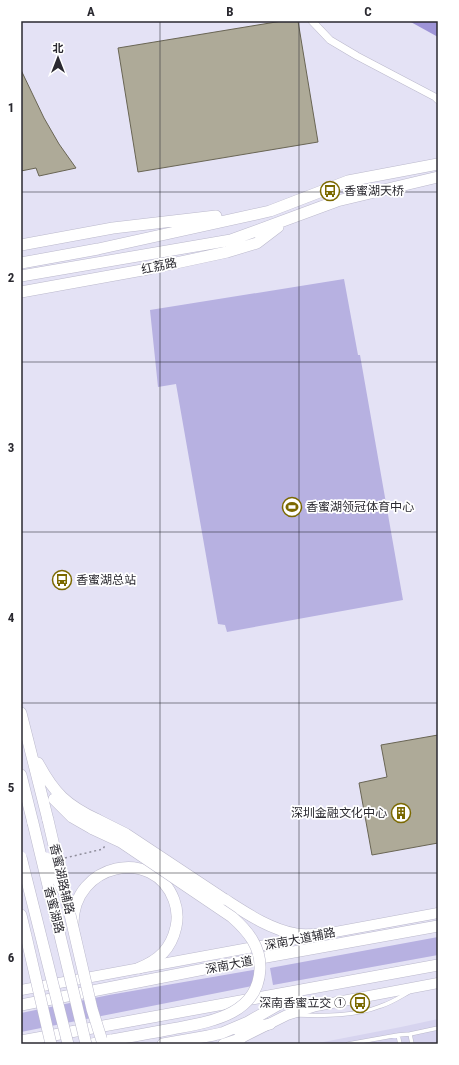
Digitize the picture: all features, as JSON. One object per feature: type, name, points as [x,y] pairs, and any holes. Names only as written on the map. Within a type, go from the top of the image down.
[{"type":"main road","points":[[21,263],[98,249],[270,210],[348,181],[438,164]]},
{"type":"main road","name":"红荔路","points":[[21,276],[231,240],[337,201],[438,177]]},
{"type":"main road","points":[[21,245],[113,228],[270,210]]},
{"type":"main road","name":"红荔路","points":[[21,292],[148,269],[227,252],[257,243],[288,219]]},
{"type":"main road","name":"香蜜湖路辅路","points":[[21,713],[74,927],[92,1009],[107,1042]]},
{"type":"main road","points":[[28,742],[42,770],[56,792],[95,824],[232,917],[243,927],[255,944],[259,953],[260,964],[258,984],[253,994],[245,1004],[236,1011],[219,1018],[196,1024],[92,1044]]},
{"type":"main road","points":[[36,771],[54,799],[76,820],[95,824],[126,834],[252,917],[283,931],[296,934],[312,935],[330,933]]},
{"type":"main road","name":"香蜜湖路","points":[[21,775],[86,1044]]},
{"type":"main road","points":[[38,842],[67,898]]},
{"type":"main road","name":"香蜜湖路","points":[[21,857],[68,1044]]},
{"type":"main road","points":[[74,927],[73,916],[78,898],[90,882],[99,875],[118,869],[130,868],[142,870],[151,874],[168,888],[177,913],[176,928],[171,942],[165,951],[154,961],[139,968]]},
{"type":"main road","name":"深南大道辅路","points":[[21,990],[436,912]]},
{"type":"main road","points":[[21,915],[51,1044]]},
{"type":"main road","points":[[21,926],[26,936]]},
{"type":"main road","name":"深南大道","points":[[21,1005],[266,957],[438,926]]},
{"type":"main road","points":[[21,1041],[438,965]]},
{"type":"main road","points":[[223,1044],[239,1041],[287,1015],[316,1006],[438,983]]},
{"type":"main road","points":[[208,1036],[222,1033],[248,1022],[294,995],[319,986]]},
{"type":"main road","points":[[163,1044],[251,1029],[270,1024]]},
{"type":"street","points":[[312,21],[330,40],[438,100]]},
{"type":"lane","points":[[348,1044],[438,1028]]},
{"type":"lane","points":[[410,1034],[412,1044]]},
{"type":"lane","points":[[398,1035],[400,1044]]},
{"type":"path","points":[[58,860],[103,849],[107,843]]},
{"type":"shaded area","points":[[409,21],[438,21],[438,37]]},
{"type":"shaded area","name":"香蜜湖领冠体育中心","points":[[344,279],[358,355],[360,355],[403,600],[227,632],[225,625],[218,624],[176,384],[158,387],[150,310]]},
{"type":"shaded area","points":[[438,937],[438,955],[273,985],[270,968]]},
{"type":"shaded area","points":[[259,969],[262,984],[21,1032],[21,1013],[109,995]]},
{"type":"shaded area","points":[[438,1019],[438,1044],[313,1044],[401,1027]]},
{"type":"building","points":[[282,21],[298,21],[318,142],[138,172],[118,48]]},
{"type":"building","points":[[21,70],[44,118],[59,144],[76,168],[39,176],[36,168],[21,171]]},
{"type":"building","name":"深圳金融文化中心","points":[[438,735],[438,843],[372,855],[359,783],[387,777],[381,745]]},
{"type":"place","name":"香蜜湖天桥","points":[[330,191]]},
{"type":"place","name":"香蜜湖领冠体育中心","points":[[292,507]]},
{"type":"place","name":"香蜜湖总站","points":[[62,580]]},
{"type":"place","name":"深圳金融文化中心","points":[[401,813]]},
{"type":"place","name":"深南香蜜立交 ①","points":[[360,1003]]}]
